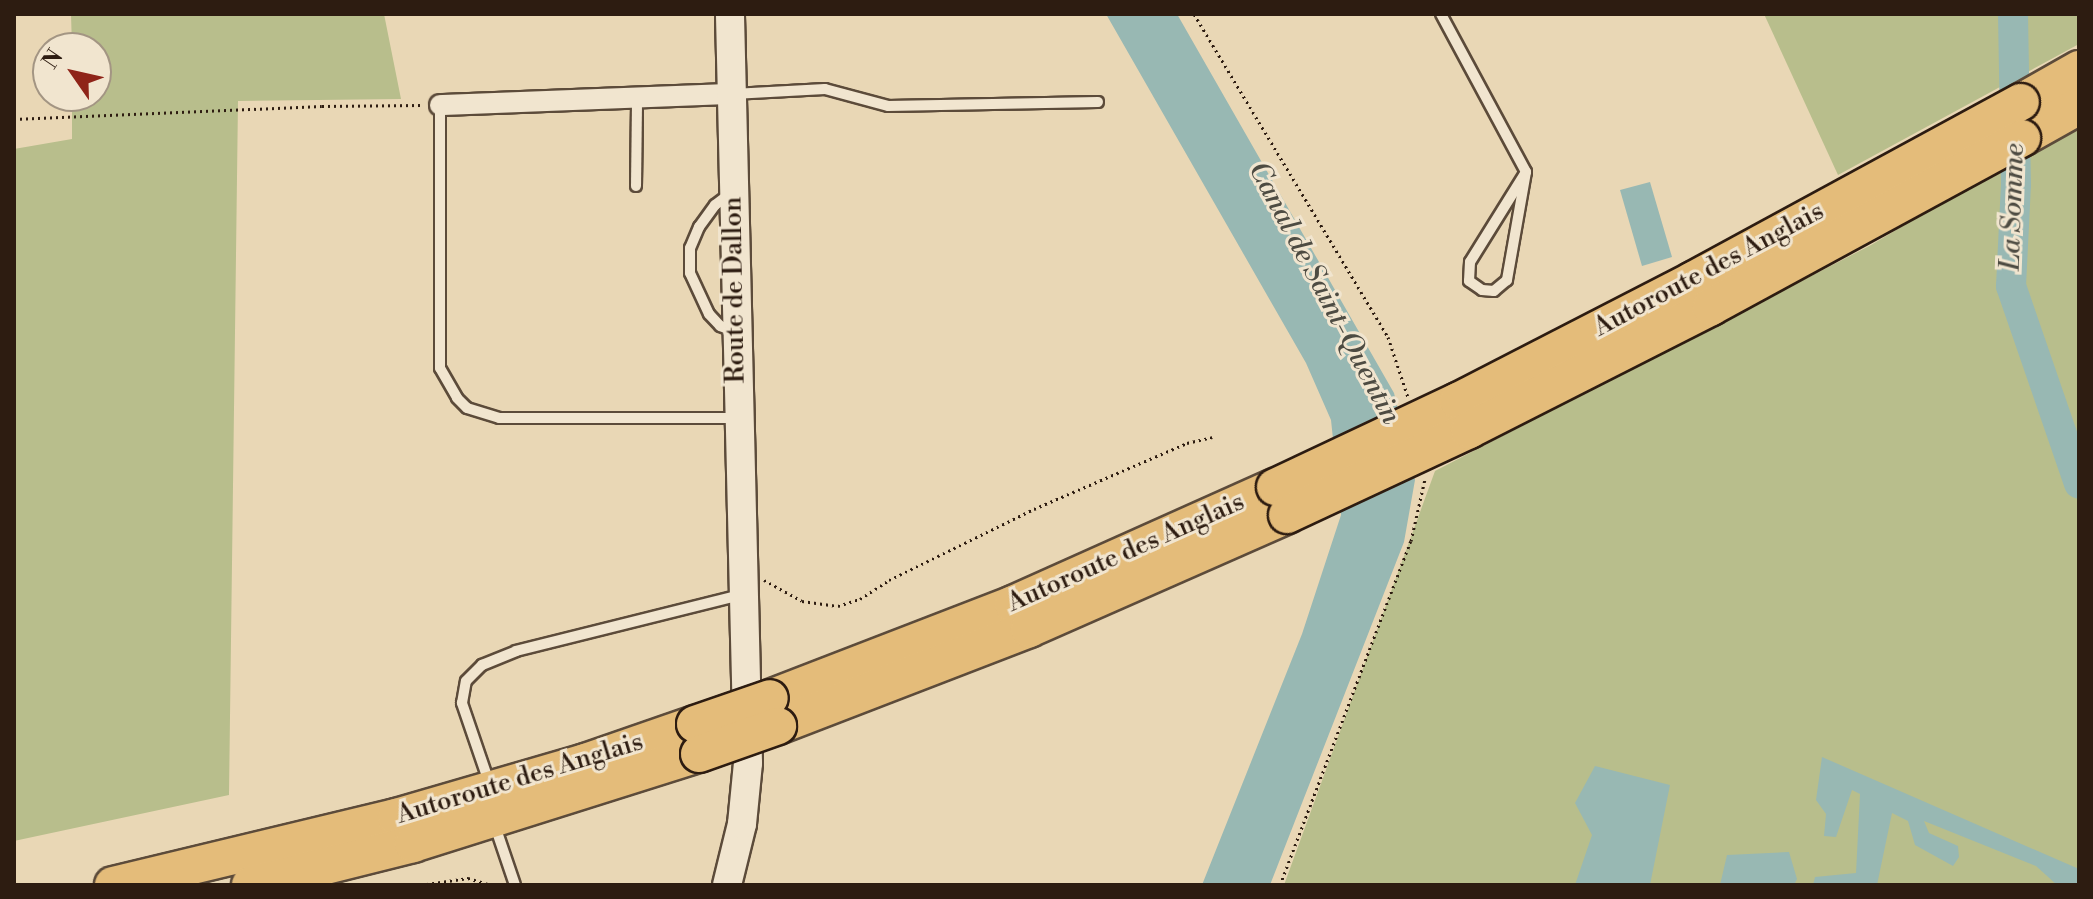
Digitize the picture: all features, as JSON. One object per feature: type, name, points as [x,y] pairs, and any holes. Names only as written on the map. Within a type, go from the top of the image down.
[{"type":"highway","name":"Autoroute des Anglais","points":[[1281,501],[1458,401],[1919,161],[2079,69]]},
{"type":"highway","name":"Autoroute des Anglais","points":[[250,885],[774,712],[1013,604],[1469,430],[1711,307],[1934,188],[2079,106]]},
{"type":"highway","name":"Autoroute des Anglais","points":[[113,885],[366,825],[492,805]]},
{"type":"street","name":"Route de Dallon","points":[[727,885],[742,824],[748,763],[730,14]]},
{"type":"street","points":[[440,105],[731,94]]},
{"type":"lane","points":[[1441,14],[1526,172],[1507,280],[1494,291],[1482,290],[1469,281],[1470,262],[1526,172]]},
{"type":"lane","points":[[731,94],[825,89],[888,106],[1098,102]]},
{"type":"lane","points":[[636,186],[637,99]]},
{"type":"lane","points":[[440,105],[440,368],[457,398],[467,408],[499,418],[738,418]]},
{"type":"lane","points":[[733,191],[715,205],[699,227],[690,248],[690,273],[709,314],[720,326],[736,331]]},
{"type":"lane","points":[[515,885],[462,703],[466,681],[482,665],[516,651],[743,594]]},
{"type":"path","points":[[14,119],[322,106],[440,105]]},
{"type":"path","points":[[743,566],[802,601],[838,606],[860,599],[889,580],[1034,509],[1187,443],[1212,437]]},
{"type":"path","points":[[420,885],[468,878],[491,885]]},
{"type":"green space","points":[[71,14],[384,14],[401,99],[238,101],[229,795],[14,841],[14,149],[72,139],[72,112],[112,112],[112,32],[72,32]]},
{"type":"green space","points":[[1764,14],[2079,14],[2079,44],[1838,175]]},
{"type":"green space","points":[[2079,121],[2079,885],[1284,885],[1435,471],[1871,245]]},
{"type":"water","name":"Canal de Saint-Quentin","points":[[1106,14],[1177,14],[1394,393],[1415,480],[1404,542],[1270,885],[1202,885],[1302,634],[1341,515],[1331,420],[1306,363]]},
{"type":"water","points":[[1650,182],[1672,257],[1642,266],[1620,190]]},
{"type":"water","points":[[1822,757],[2079,869],[2079,885],[2057,885],[2036,866],[1924,821],[1929,833],[1958,846],[1959,857],[1953,866],[1915,845],[1908,821],[1892,813],[1877,885],[1813,885],[1815,877],[1856,873],[1860,794],[1852,790],[1836,837],[1824,836],[1826,814],[1816,800]]},
{"type":"water","points":[[1595,766],[1670,785],[1650,885],[1575,885],[1592,835],[1575,803]]},
{"type":"water","points":[[1789,852],[1797,879],[1794,885],[1720,885],[1727,855]]},
{"type":"waterway","name":"La Somme","points":[[2013,14],[2016,184],[2011,286],[2079,484]]}]
